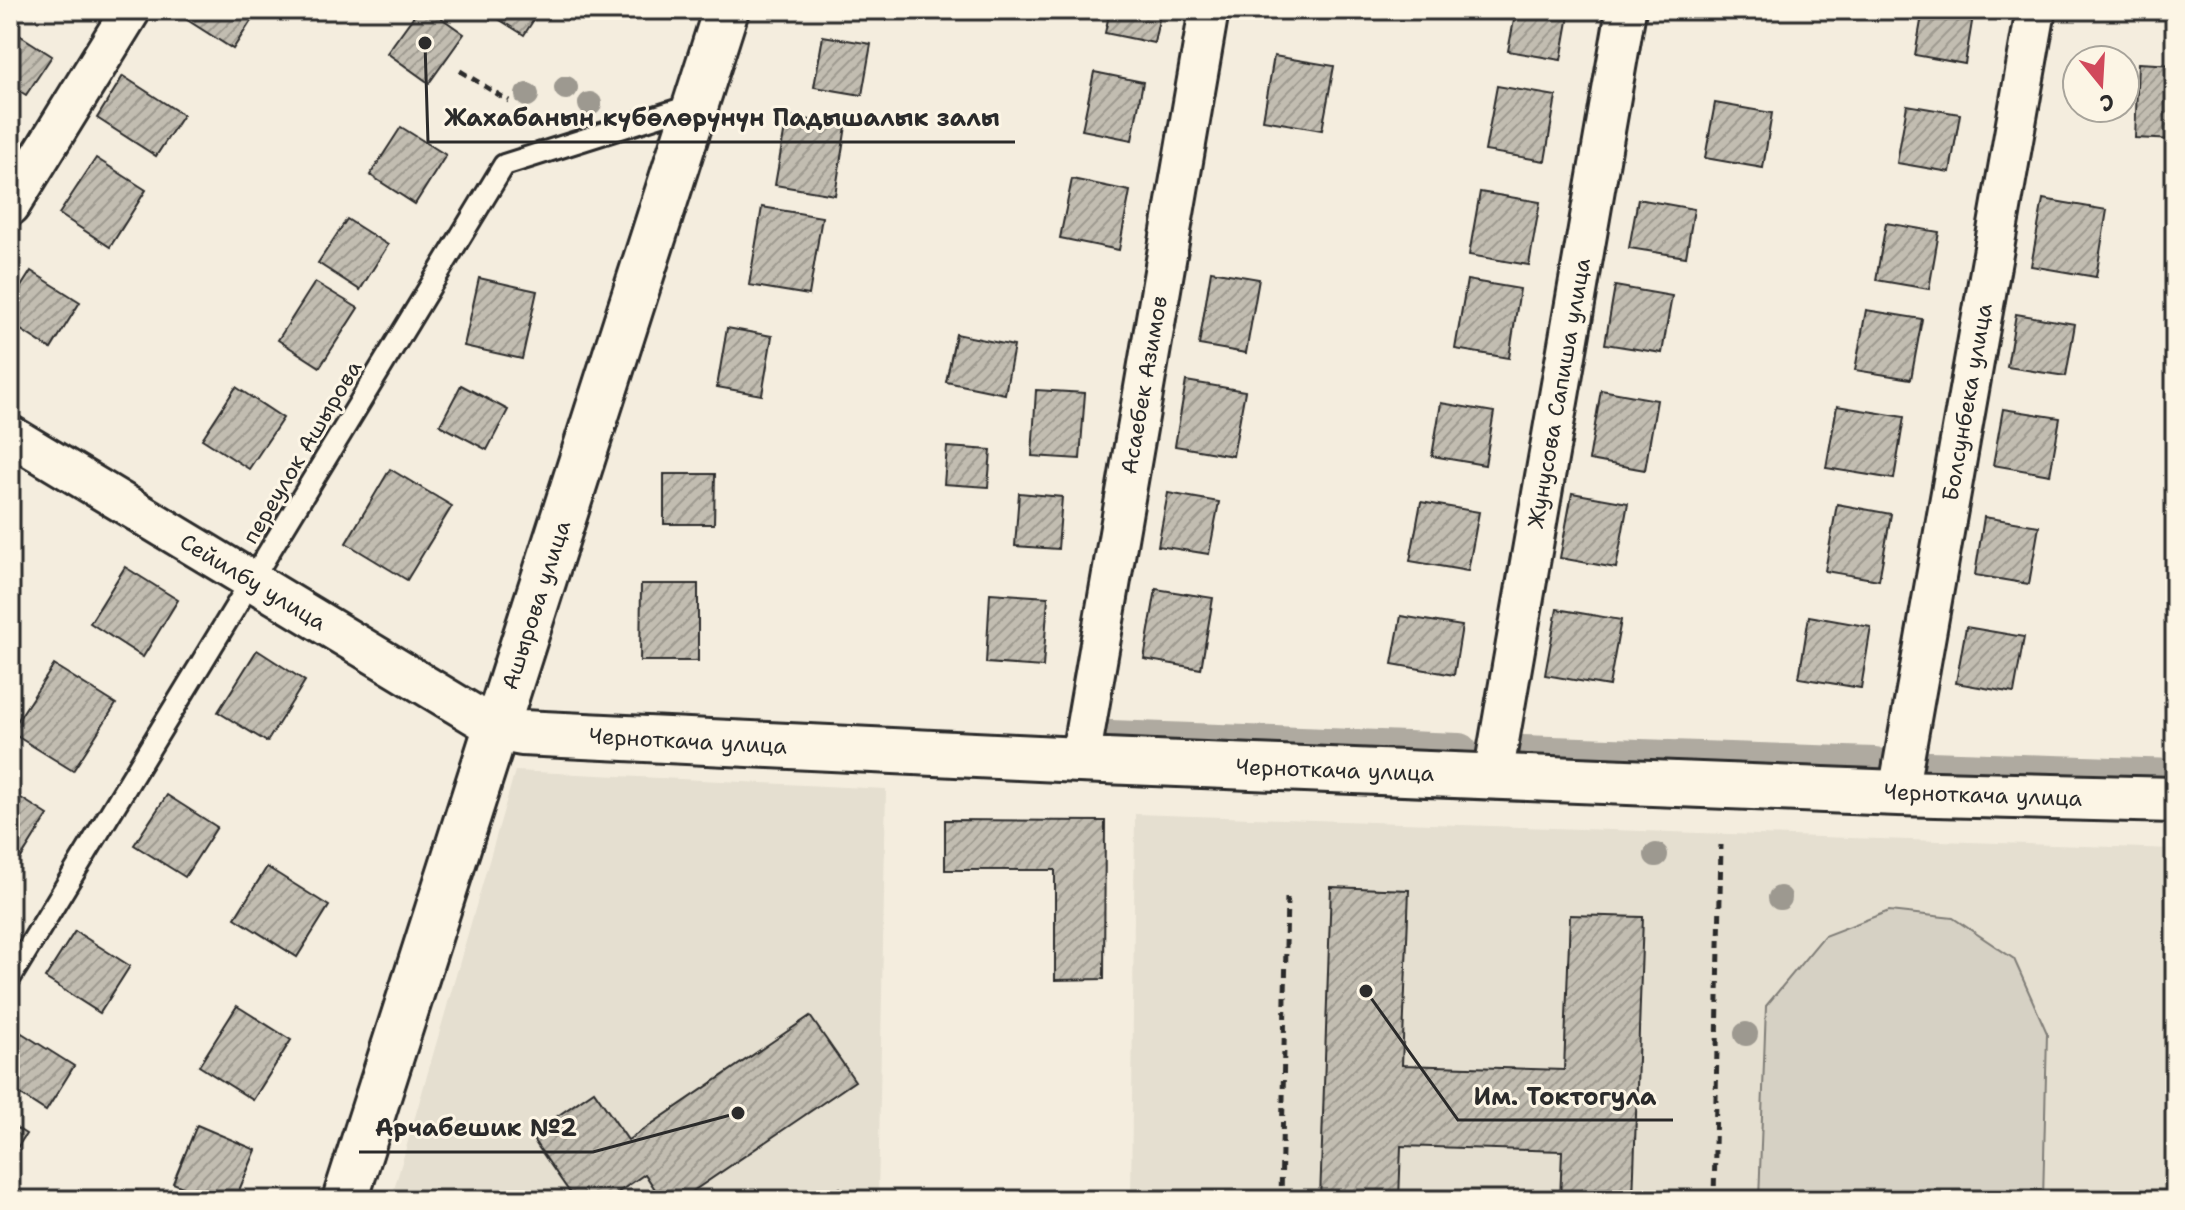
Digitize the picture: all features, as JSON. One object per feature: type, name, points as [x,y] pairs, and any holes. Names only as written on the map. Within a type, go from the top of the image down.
[{"type":"street","points":[[10,206],[131,10]]},
{"type":"street","name":"Ашырова улица","points":[[345,1200],[726,10]]},
{"type":"street","name":"Асаебек Азимов","points":[[1080,760],[1209,10]]},
{"type":"street","name":"Жунусова Сапиша улица","points":[[1493,776],[1626,10]]},
{"type":"street","name":"Болсунбека улица","points":[[1898,793],[2036,10]]},
{"type":"street","name":"Сейилбу улица","points":[[10,435],[496,728]]},
{"type":"street","name":"Черноткача улица","points":[[496,728],[522,733],[1080,760],[1898,793],[2175,800]]},
{"type":"lane","name":"переулок Ашырова","points":[[10,978],[504,165],[697,104]]},
{"type":"path","points":[[460,71],[509,101]]},
{"type":"path","points":[[1714,1200],[1721,845]]},
{"type":"path","points":[[1281,1200],[1287,896]]},
{"type":"shaded area","points":[[515,771],[886,789],[878,1200],[391,1200]]},
{"type":"shaded area","points":[[1135,814],[2175,849],[2175,1200],[1131,1200]]},
{"type":"shaded area","points":[[1889,911],[1953,918],[2014,959],[2047,1033],[2043,1200],[1759,1200],[1766,1006],[1824,936]]},
{"type":"building","points":[[189,10],[258,10],[233,49],[184,18]]},
{"type":"building","points":[[418,10],[430,10],[464,34],[429,83],[387,53]]},
{"type":"building","points":[[484,10],[540,10],[524,35]]},
{"type":"building","points":[[1110,10],[1161,10],[1154,43],[1105,33]]},
{"type":"building","points":[[1516,10],[1570,10],[1561,60],[1508,51]]},
{"type":"building","points":[[1923,10],[1974,10],[1965,64],[1915,55]]},
{"type":"building","points":[[10,29],[52,56],[26,95],[10,85]]},
{"type":"building","points":[[823,36],[871,44],[862,95],[814,87]]},
{"type":"building","points":[[1274,56],[1334,66],[1322,130],[1263,120]]},
{"type":"building","points":[[2141,63],[2175,65],[2175,140],[2135,138],[2136,124],[2141,124]]},
{"type":"building","points":[[1094,72],[1143,82],[1132,140],[1082,130]]},
{"type":"building","points":[[123,76],[183,115],[156,156],[97,118]]},
{"type":"building","points":[[1497,86],[1556,96],[1545,161],[1485,151]]},
{"type":"building","points":[[1715,103],[1772,113],[1763,168],[1705,158]]},
{"type":"building","points":[[1907,105],[1960,114],[1950,172],[1897,163]]},
{"type":"building","points":[[787,116],[846,126],[835,195],[775,185]]},
{"type":"building","points":[[401,127],[446,155],[415,204],[370,175]]},
{"type":"building","points":[[96,158],[146,190],[110,247],[59,214]]},
{"type":"building","points":[[1072,179],[1130,191],[1119,250],[1060,238]]},
{"type":"building","points":[[1480,192],[1540,202],[1529,265],[1469,255]]},
{"type":"building","points":[[1638,199],[1694,209],[1686,257],[1629,248]]},
{"type":"building","points":[[2043,199],[2107,210],[2096,277],[2031,266]]},
{"type":"building","points":[[762,207],[822,217],[809,295],[749,285]]},
{"type":"building","points":[[347,219],[388,245],[360,290],[318,263]]},
{"type":"building","points":[[1886,223],[1939,232],[1929,289],[1876,280]]},
{"type":"building","points":[[31,271],[80,302],[51,349],[10,323],[10,304]]},
{"type":"building","points":[[1211,271],[1259,279],[1246,353],[1199,345]]},
{"type":"building","points":[[479,278],[537,291],[522,359],[464,346]]},
{"type":"building","points":[[1467,280],[1520,289],[1509,358],[1455,349]]},
{"type":"building","points":[[315,282],[358,308],[320,367],[278,340]]},
{"type":"building","points":[[1615,286],[1672,296],[1662,353],[1605,344]]},
{"type":"building","points":[[1866,310],[1922,319],[1911,379],[1855,370]]},
{"type":"building","points":[[2016,314],[2075,324],[2066,376],[2007,367]]},
{"type":"building","points":[[727,328],[772,336],[762,395],[717,387]]},
{"type":"building","points":[[956,334],[1014,346],[1005,394],[946,382]]},
{"type":"building","points":[[1186,381],[1245,391],[1233,456],[1175,446]]},
{"type":"building","points":[[461,385],[508,410],[487,450],[440,425]]},
{"type":"building","points":[[236,387],[283,418],[249,469],[202,439]]},
{"type":"building","points":[[1036,390],[1085,393],[1080,459],[1032,456]]},
{"type":"building","points":[[1601,390],[1657,400],[1645,470],[1589,460]]},
{"type":"building","points":[[1441,403],[1494,412],[1485,465],[1432,456]]},
{"type":"building","points":[[1837,406],[1904,417],[1894,479],[1826,468]]},
{"type":"building","points":[[2003,409],[2060,418],[2050,475],[1993,465]]},
{"type":"building","points":[[947,447],[991,450],[988,487],[944,484]]},
{"type":"building","points":[[390,469],[452,506],[407,580],[346,543]]},
{"type":"building","points":[[664,474],[715,474],[714,524],[664,524]]},
{"type":"building","points":[[1019,493],[1062,497],[1058,549],[1015,546]]},
{"type":"building","points":[[1168,493],[1219,502],[1209,554],[1158,546]]},
{"type":"building","points":[[1572,493],[1628,503],[1616,568],[1560,558]]},
{"type":"building","points":[[1421,502],[1479,512],[1468,571],[1410,561]]},
{"type":"building","points":[[1837,504],[1891,514],[1879,580],[1825,571]]},
{"type":"building","points":[[1984,517],[2039,526],[2029,584],[1975,575]]},
{"type":"building","points":[[125,567],[178,600],[143,657],[90,623]]},
{"type":"building","points":[[641,584],[698,584],[698,661],[640,661]]},
{"type":"building","points":[[1156,589],[1213,598],[1201,669],[1144,659]]},
{"type":"building","points":[[990,593],[1048,597],[1043,667],[986,663]]},
{"type":"building","points":[[1557,609],[1621,620],[1609,686],[1545,675]]},
{"type":"building","points":[[1401,616],[1462,626],[1454,675],[1392,664]]},
{"type":"building","points":[[1809,616],[1871,627],[1861,688],[1799,678]]},
{"type":"building","points":[[1966,627],[2024,637],[2014,693],[1956,683]]},
{"type":"building","points":[[257,650],[305,681],[267,742],[218,712]]},
{"type":"building","points":[[54,665],[116,704],[73,771],[10,732]]},
{"type":"building","points":[[10,791],[48,815],[21,858],[10,851]]},
{"type":"building","points":[[167,795],[217,827],[185,877],[134,845]]},
{"type":"building","points":[[945,820],[1105,821],[1104,979],[1055,980],[1055,870],[945,870]]},
{"type":"building","points":[[267,867],[329,906],[297,957],[235,918]]},
{"type":"building","points":[[1331,887],[1409,890],[1402,1065],[1564,1070],[1570,915],[1643,917],[1633,1200],[1560,1200],[1562,1151],[1401,1146],[1399,1200],[1320,1200]]},
{"type":"building","points":[[75,931],[130,966],[100,1013],[45,978]]},
{"type":"building","points":[[237,1006],[291,1040],[253,1100],[199,1066]]},
{"type":"building","points":[[810,1016],[855,1081],[680,1200],[662,1200],[645,1174],[607,1200],[575,1200],[530,1135],[594,1091],[628,1140]]},
{"type":"building","points":[[17,1030],[74,1066],[46,1111],[10,1088],[10,1041]]},
{"type":"building","points":[[10,1124],[26,1134],[10,1159]]},
{"type":"building","points":[[197,1125],[256,1150],[235,1200],[214,1200],[173,1183]]},
{"type":"building","points":[[840,1188],[848,1200],[822,1200]]},
{"type":"building","points":[[137,1191],[154,1200],[133,1200]]},
{"type":"waterway","points":[[1110,739],[1459,752]]},
{"type":"waterway","points":[[1522,754],[1875,766]]},
{"type":"waterway","points":[[1929,770],[2175,778]]},
{"type":"place","name":"Жахабанын күбөлөрүнүн Падышалык залы","points":[[425,43]]},
{"type":"place","name":"Им. Токтогула","points":[[1366,991]]},
{"type":"place","name":"Арчабешик №2","points":[[738,1113]]}]
